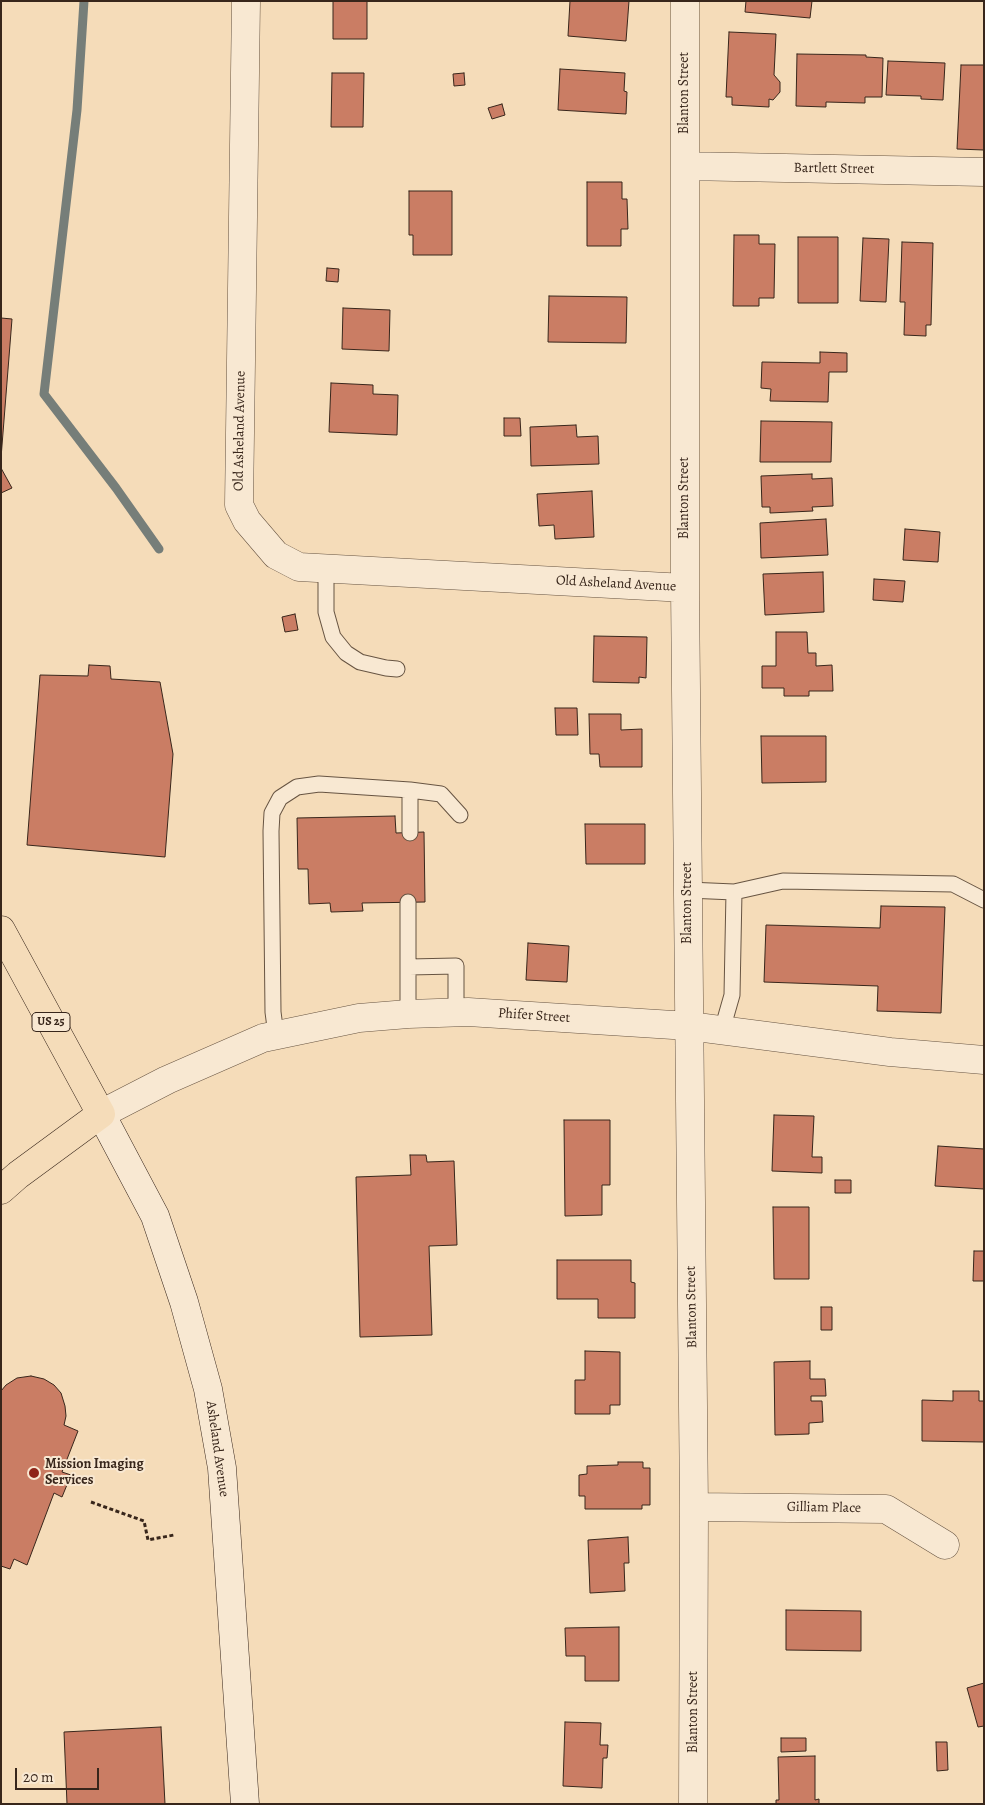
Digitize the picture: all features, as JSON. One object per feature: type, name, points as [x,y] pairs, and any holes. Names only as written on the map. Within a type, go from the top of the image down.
[{"type":"main road","name":"US 25","points":[[1,930],[101,1114]]},
{"type":"main road","points":[[1,1190],[18,1175],[101,1114]]},
{"type":"street","name":"Old Asheland Avenue","points":[[246,1],[239,505],[253,529],[276,555],[299,567],[685,588]]},
{"type":"street","name":"Blanton Street","points":[[685,1],[685,588],[694,1508],[693,1804]]},
{"type":"street","name":"Bartlett Street","points":[[685,166],[984,172]]},
{"type":"street","name":"Phifer Street","points":[[101,1114],[167,1080],[263,1038],[359,1018],[408,1014],[456,1013],[689,1026],[890,1052],[984,1060]]},
{"type":"street","name":"Asheland Avenue","points":[[101,1114],[155,1216],[184,1302],[208,1389],[222,1468],[245,1804]]},
{"type":"street","name":"Gilliam Place","points":[[694,1508],[886,1509],[945,1545]]},
{"type":"lane","points":[[326,568],[326,612],[333,637],[346,654],[360,662],[397,668]]},
{"type":"lane","points":[[276,1035],[273,1012],[271,831],[272,813],[280,798],[297,787],[319,784],[410,790],[441,794],[460,815]]},
{"type":"lane","points":[[410,790],[410,832]]},
{"type":"lane","points":[[688,890],[734,892],[782,882],[953,884],[984,900]]},
{"type":"lane","points":[[722,1030],[732,995],[734,892]]},
{"type":"lane","points":[[408,902],[408,1014]]},
{"type":"lane","points":[[409,967],[456,966],[456,1013]]},
{"type":"path","points":[[91,1502],[144,1521],[148,1540],[174,1535]]},
{"type":"building","points":[[333,1],[367,1],[367,39],[333,39]]},
{"type":"building","points":[[570,1],[629,1],[626,41],[568,36]]},
{"type":"building","points":[[746,1],[812,1],[810,18],[745,12]]},
{"type":"building","points":[[729,32],[776,34],[774,75],[780,82],[780,92],[773,100],[769,99],[769,107],[732,105],[732,97],[726,97]]},
{"type":"building","points":[[797,54],[866,55],[866,57],[883,58],[882,97],[865,97],[865,103],[826,102],[826,107],[796,106]]},
{"type":"building","points":[[888,61],[945,63],[943,100],[921,99],[921,96],[886,95]]},
{"type":"building","points":[[961,65],[984,65],[984,150],[957,149]]},
{"type":"building","points":[[560,69],[625,73],[624,91],[627,92],[626,114],[558,110]]},
{"type":"building","points":[[332,73],[364,73],[363,127],[331,127]]},
{"type":"building","points":[[464,73],[465,85],[454,86],[453,74]]},
{"type":"building","points":[[502,104],[505,115],[492,119],[488,108]]},
{"type":"building","points":[[587,182],[622,182],[622,199],[627,199],[628,229],[621,229],[621,246],[587,246]]},
{"type":"building","points":[[409,191],[452,191],[452,255],[413,255],[413,235],[409,235]]},
{"type":"building","points":[[734,235],[759,235],[759,244],[775,244],[774,298],[759,298],[759,306],[733,306]]},
{"type":"building","points":[[798,237],[838,237],[838,303],[798,303]]},
{"type":"building","points":[[863,238],[889,239],[886,302],[860,301]]},
{"type":"building","points":[[902,242],[933,243],[931,325],[926,325],[926,336],[904,335],[905,302],[900,302]]},
{"type":"building","points":[[327,268],[339,269],[338,282],[326,281]]},
{"type":"building","points":[[549,296],[627,297],[626,343],[548,342]]},
{"type":"building","points":[[343,308],[390,310],[389,351],[342,349]]},
{"type":"building","points":[[1,318],[12,319],[1,458]]},
{"type":"building","points":[[820,352],[847,353],[847,372],[829,372],[828,402],[770,401],[771,389],[761,388],[762,362],[820,363]]},
{"type":"building","points":[[331,383],[373,385],[373,394],[398,395],[397,435],[329,432]]},
{"type":"building","points":[[504,418],[520,418],[521,436],[504,436]]},
{"type":"building","points":[[761,421],[832,422],[831,462],[760,462]]},
{"type":"building","points":[[576,425],[577,437],[598,436],[599,464],[531,466],[530,427]]},
{"type":"building","points":[[1,468],[12,488],[1,493]]},
{"type":"building","points":[[812,474],[812,479],[832,478],[833,506],[812,507],[813,511],[770,513],[770,507],[762,507],[761,476]]},
{"type":"building","points":[[592,491],[594,537],[555,539],[554,525],[539,526],[537,494]]},
{"type":"building","points":[[826,519],[828,555],[761,558],[760,523]]},
{"type":"building","points":[[905,529],[940,532],[938,562],[903,560]]},
{"type":"building","points":[[823,572],[824,612],[765,615],[763,574]]},
{"type":"building","points":[[874,579],[905,581],[903,602],[873,600]]},
{"type":"building","points":[[295,614],[298,630],[285,632],[282,617]]},
{"type":"building","points":[[776,632],[807,632],[808,653],[816,653],[816,666],[832,665],[833,691],[809,691],[809,696],[784,696],[784,688],[762,688],[762,666],[776,666]]},
{"type":"building","points":[[594,636],[647,637],[646,678],[639,677],[639,683],[593,682]]},
{"type":"building","points":[[89,665],[110,666],[111,679],[160,682],[173,754],[165,857],[27,845],[40,675],[88,676]]},
{"type":"building","points":[[555,708],[577,708],[578,735],[556,735]]},
{"type":"building","points":[[589,714],[621,714],[621,730],[642,729],[642,767],[600,767],[599,754],[590,754]]},
{"type":"building","points":[[761,736],[826,736],[826,782],[762,783]]},
{"type":"building","points":[[395,816],[396,833],[424,832],[425,902],[362,903],[363,911],[331,912],[330,903],[309,904],[308,869],[298,869],[297,818]]},
{"type":"building","points":[[585,824],[645,824],[645,864],[586,864]]},
{"type":"building","points":[[881,906],[945,907],[941,1013],[877,1011],[878,986],[764,982],[766,925],[880,928]]},
{"type":"building","points":[[528,943],[569,946],[567,982],[526,980]]},
{"type":"building","points":[[774,1115],[814,1116],[812,1157],[822,1157],[822,1173],[772,1171]]},
{"type":"building","points":[[564,1120],[610,1120],[610,1185],[602,1185],[602,1215],[565,1216]]},
{"type":"building","points":[[938,1146],[984,1149],[984,1189],[935,1186]]},
{"type":"building","points":[[410,1155],[426,1155],[427,1162],[454,1161],[457,1245],[429,1246],[432,1335],[360,1337],[356,1177],[411,1175]]},
{"type":"building","points":[[835,1180],[851,1180],[851,1193],[835,1193]]},
{"type":"building","points":[[773,1207],[809,1207],[809,1279],[774,1279]]},
{"type":"building","points":[[974,1251],[984,1251],[984,1281],[973,1281]]},
{"type":"building","points":[[557,1260],[631,1260],[631,1282],[635,1283],[635,1318],[598,1318],[598,1299],[557,1299]]},
{"type":"building","points":[[821,1307],[832,1307],[832,1330],[821,1330]]},
{"type":"building","points":[[585,1351],[620,1352],[620,1405],[610,1405],[610,1414],[575,1414],[575,1380],[585,1380]]},
{"type":"building","points":[[810,1361],[810,1379],[825,1379],[826,1396],[811,1396],[811,1401],[822,1401],[823,1422],[809,1423],[809,1434],[775,1435],[774,1362]]},
{"type":"building","name":"Mission Imaging Services","points":[[31,1376],[44,1379],[54,1385],[61,1393],[66,1416],[64,1425],[78,1431],[62,1472],[71,1475],[62,1497],[54,1493],[27,1565],[14,1559],[10,1569],[1,1566],[1,1391],[6,1385],[17,1378]]},
{"type":"building","points":[[953,1391],[979,1391],[979,1401],[984,1401],[984,1442],[922,1441],[922,1400],[953,1401]]},
{"type":"building","points":[[618,1462],[643,1462],[643,1468],[650,1468],[650,1505],[642,1505],[642,1509],[585,1509],[585,1496],[579,1496],[579,1475],[587,1474],[587,1466],[618,1465]]},
{"type":"building","points":[[628,1537],[629,1563],[624,1563],[625,1591],[590,1593],[588,1540]]},
{"type":"building","points":[[786,1610],[861,1611],[861,1651],[786,1650]]},
{"type":"building","points":[[619,1627],[619,1681],[585,1681],[585,1656],[566,1656],[565,1628]]},
{"type":"building","points":[[984,1683],[984,1726],[978,1727],[967,1688]]},
{"type":"building","points":[[565,1722],[601,1723],[600,1745],[608,1745],[607,1758],[603,1758],[602,1788],[563,1786]]},
{"type":"building","points":[[161,1727],[165,1804],[67,1804],[64,1732]]},
{"type":"building","points":[[781,1738],[806,1738],[806,1751],[781,1752]]},
{"type":"building","points":[[936,1742],[947,1742],[948,1770],[937,1771]]},
{"type":"building","points":[[815,1756],[815,1800],[819,1799],[819,1804],[776,1804],[776,1800],[779,1800],[778,1757]]},
{"type":"waterway","points":[[84,1],[77,110],[44,394],[116,488],[159,549]]},
{"type":"place","name":"Mission Imaging Services","points":[[34,1473]]}]
